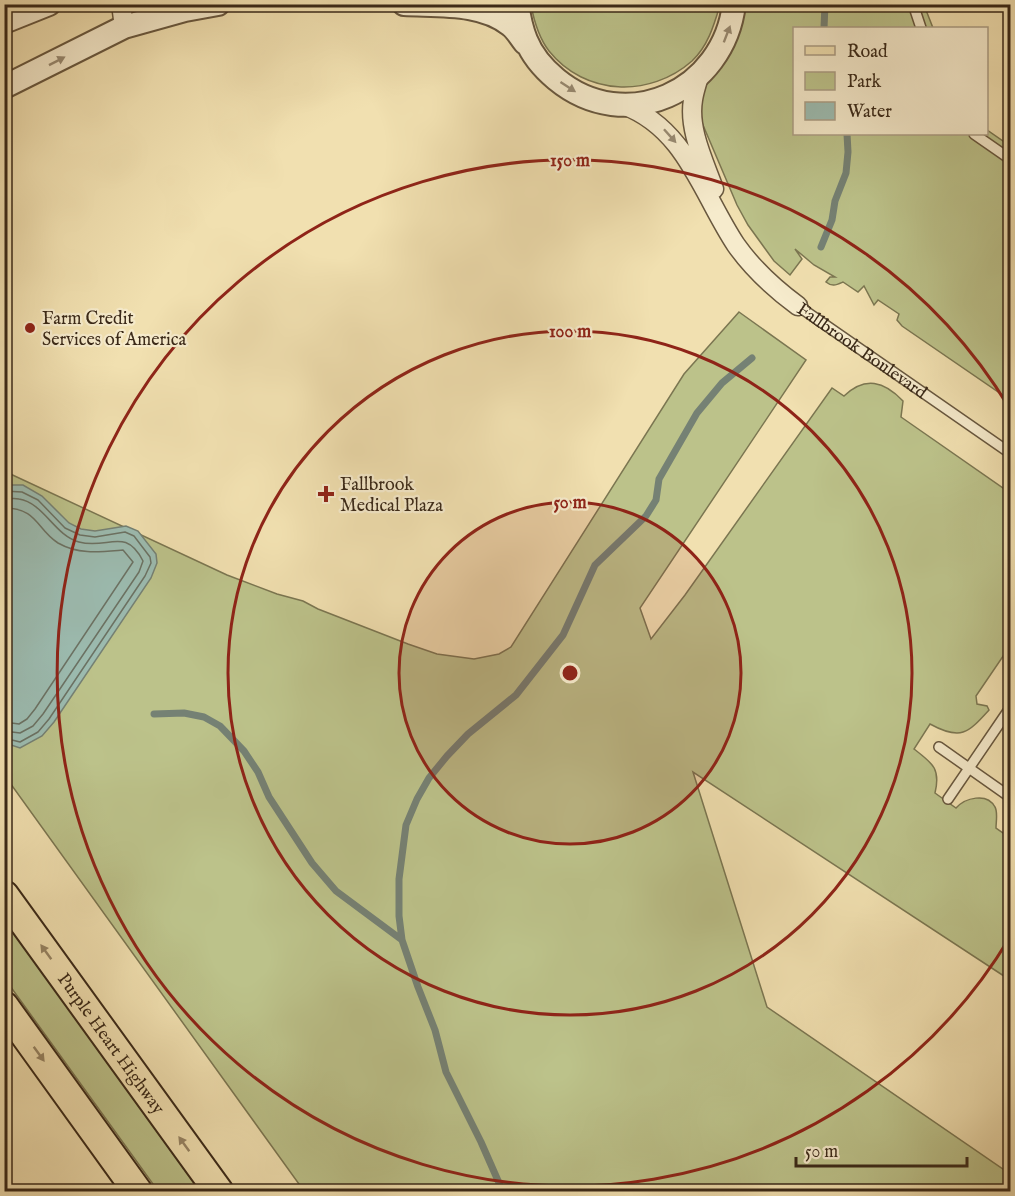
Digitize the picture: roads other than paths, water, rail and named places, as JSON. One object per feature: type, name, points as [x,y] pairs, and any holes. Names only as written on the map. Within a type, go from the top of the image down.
[{"type":"main road","name":"Purple Heart Highway","points":[[4,895],[219,1191]]},
{"type":"main road","points":[[4,1006],[138,1191]]},
{"type":"street","points":[[4,22],[49,4]]},
{"type":"street","points":[[120,4],[124,27]]},
{"type":"street","points":[[4,87],[124,27],[185,10],[218,4]]},
{"type":"street","points":[[404,4],[483,11],[497,16],[512,26],[549,73],[565,86],[582,96],[621,105],[643,104],[663,98],[682,89],[699,76],[713,61],[723,45],[730,26],[734,4]]},
{"type":"street","points":[[517,4],[526,41],[536,58]]},
{"type":"street","name":"Fallbrook Boulevard","points":[[699,76],[693,98],[694,129],[729,233]]},
{"type":"street","name":"Fallbrook Boulevard","points":[[621,105],[647,116],[672,137],[743,254],[768,282],[798,306]]},
{"type":"lane","points":[[913,4],[921,27]]},
{"type":"lane","points":[[975,135],[1011,159]]},
{"type":"lane","name":"Fallbrook Boulevard","points":[[798,306],[1011,453]]},
{"type":"lane","points":[[948,799],[1011,708]]},
{"type":"lane","points":[[939,747],[1011,797]]},
{"type":"water","points":[[5,485],[23,485],[42,496],[69,523],[81,529],[95,531],[126,526],[138,531],[156,554],[157,563],[151,578],[54,722],[42,736],[20,748],[5,743]]},
{"type":"waterway","points":[[824,27],[825,4]]},
{"type":"waterway","points":[[821,247],[846,173],[847,135]]},
{"type":"waterway","points":[[503,1192],[446,1072],[435,1030],[402,940],[399,916],[399,879],[406,825],[429,778],[447,756],[468,734],[516,695],[563,635],[595,565],[646,516],[656,500],[659,479],[697,413],[722,383],[752,358]]},
{"type":"waterway","points":[[154,714],[184,713],[204,717],[220,726],[244,751],[258,772],[269,797],[312,863],[336,891],[402,940]]},
{"type":"place","name":"Farm Credit Services of America","points":[[30,328]]},
{"type":"place","name":"Fallbrook Medical Plaza","points":[[326,494]]}]
